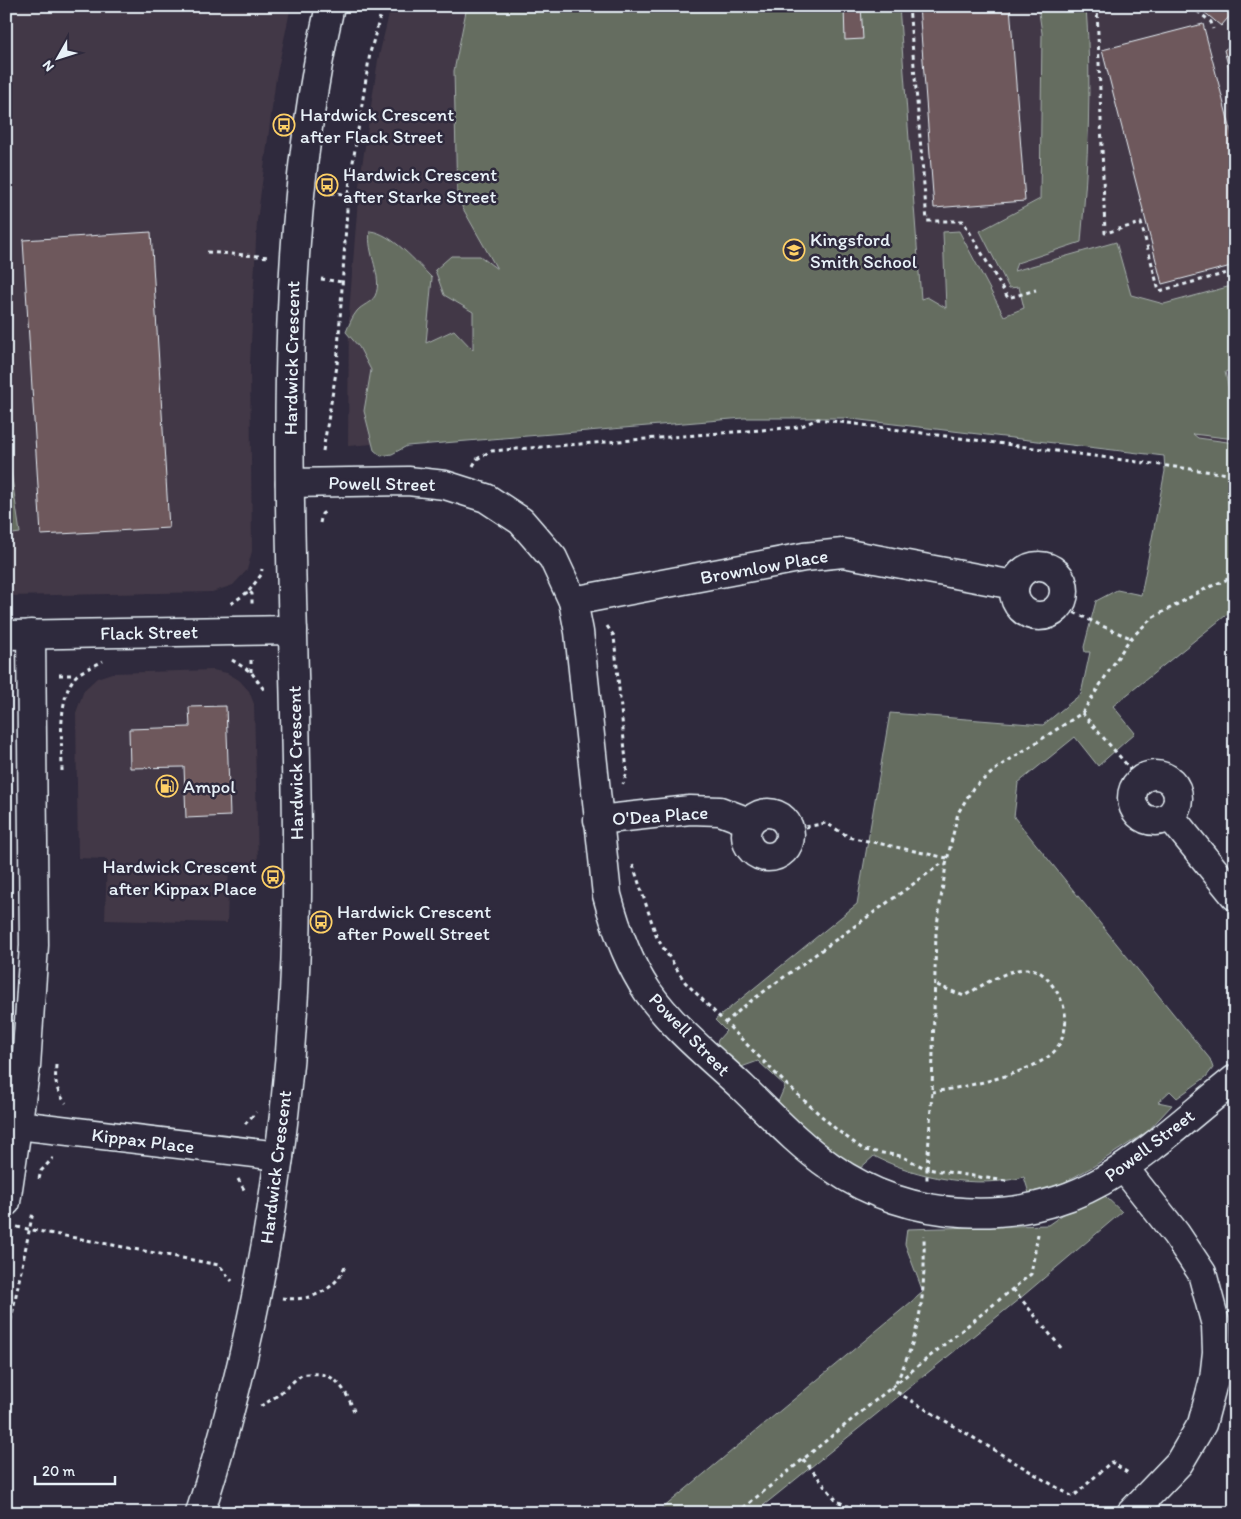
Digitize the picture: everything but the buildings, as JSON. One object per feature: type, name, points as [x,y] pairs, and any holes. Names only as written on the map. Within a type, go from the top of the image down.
[{"type":"street","name":"Hardwick Crescent","points":[[200,1513],[232,1396],[258,1289],[279,1156],[292,1026],[297,897],[289,369],[293,265],[309,118],[330,6]]},
{"type":"street","name":"Powell Street","points":[[290,483],[408,481],[445,484],[486,498],[521,520],[552,558],[573,602],[610,819],[607,895],[615,925],[630,960],[648,992],[674,1022],[817,1157],[868,1188],[926,1208],[1003,1212],[1044,1204],[1076,1193],[1124,1168],[1235,1078]]},
{"type":"street","name":"Brownlow Place","points":[[573,602],[804,557],[843,553],[1014,585]]},
{"type":"street","points":[[1032,566],[1045,566],[1056,572],[1064,583],[1064,596],[1060,605],[1047,615],[1034,616],[1022,609],[1015,598],[1014,585],[1020,574],[1032,566]]},
{"type":"street","name":"Flack Street","points":[[18,634],[293,630]]},
{"type":"street","points":[[10,1214],[12,1126],[26,1066],[34,945],[18,634]]},
{"type":"street","points":[[1140,780],[1148,775],[1157,774],[1173,782],[1178,800],[1176,809],[1170,816],[1235,896]]},
{"type":"street","name":"O'Dea Place","points":[[610,819],[690,810],[720,811],[750,822]]},
{"type":"street","points":[[772,813],[784,819],[790,830],[789,843],[782,853],[770,858],[757,855],[748,846],[745,834],[750,822],[760,814],[772,813]]},
{"type":"street","name":"Kippax Place","points":[[12,1126],[279,1156]]},
{"type":"street","points":[[1124,1168],[1176,1234],[1202,1273],[1216,1325],[1217,1352],[1225,1381],[1179,1463],[1131,1513]]},
{"type":"path","points":[[317,532],[322,513],[321,456],[337,366],[348,194],[370,53],[383,6]]},
{"type":"path","points":[[909,6],[927,221],[963,221],[1008,298],[1036,290]]},
{"type":"path","points":[[1097,6],[1104,233],[1141,223],[1159,291],[1235,271]]},
{"type":"path","points":[[1191,6],[1211,22],[1213,29]]},
{"type":"path","points":[[323,193],[348,194]]},
{"type":"path","points":[[207,252],[270,257]]},
{"type":"path","points":[[470,472],[477,459],[490,451],[799,426],[818,419],[1235,476]]},
{"type":"path","points":[[323,451],[329,456]]},
{"type":"path","points":[[322,513],[330,509]]},
{"type":"path","points":[[896,1384],[907,1361],[924,1300],[936,932],[947,858],[958,813],[973,788],[1000,766],[1082,713],[1131,638],[1152,618],[1207,588],[1235,576]]},
{"type":"path","points":[[1060,605],[1093,623],[1131,638]]},
{"type":"path","points":[[600,621],[608,627],[614,636],[627,772],[610,819]]},
{"type":"path","points":[[228,658],[237,661],[251,672],[265,688],[267,697]]},
{"type":"path","points":[[62,774],[62,716],[69,688],[76,675],[106,659]]},
{"type":"path","points":[[1082,713],[1140,780]]},
{"type":"path","points":[[790,830],[826,823],[849,837],[947,858]]},
{"type":"path","points":[[631,860],[657,938],[685,982],[786,1084],[837,1130],[864,1150],[901,1156],[927,1169],[994,1181],[1010,1181]]},
{"type":"path","points":[[725,1023],[748,1003],[933,869],[941,864],[946,865]]},
{"type":"path","points":[[932,1092],[971,1086],[1037,1064],[1057,1049],[1067,1021],[1066,1008],[1059,994],[1048,979],[1034,970],[1019,970],[994,978],[964,996],[934,984]]},
{"type":"path","points":[[38,1181],[41,1171],[48,1161],[73,1148],[77,1111],[59,1094],[55,1085],[56,1058]]},
{"type":"path","points":[[247,1199],[246,1191],[237,1178],[227,1169],[211,1165],[216,1130],[226,1130],[245,1124],[256,1112],[260,1103]]},
{"type":"path","points":[[737,1513],[1031,1274],[1037,1236],[1047,1222],[1044,1204]]},
{"type":"path","points":[[6,1344],[33,1210]]},
{"type":"path","points":[[10,1214],[30,1229],[219,1265]]},
{"type":"path","points":[[281,1291],[280,1298],[307,1299],[328,1287],[342,1274],[345,1266]]},
{"type":"path","points":[[234,1282],[236,1272]]},
{"type":"path","points":[[1013,1289],[1062,1350]]},
{"type":"path","points":[[254,1408],[274,1400],[302,1375],[318,1373],[329,1376],[340,1383],[354,1410]]},
{"type":"path","points":[[890,1388],[1073,1497],[1111,1462],[1154,1490]]},
{"type":"path","points":[[803,1458],[837,1501],[849,1507]]},
{"type":"shaded area","points":[[6,6],[291,6],[276,78],[257,221],[250,364],[252,551],[247,570],[233,585],[212,592],[6,596]]},
{"type":"shaded area","name":"Kingsford Smith School","points":[[391,6],[1235,6],[1235,457],[835,406],[348,446],[349,313],[359,186],[378,60]]},
{"type":"shaded area","name":"Kingsford Smith School","points":[[467,6],[899,6],[921,299],[927,297],[946,308],[943,232],[959,231],[1004,316],[1024,308],[1019,287],[1009,288],[980,231],[1040,199],[1042,33],[1038,6],[1086,6],[1089,65],[1088,124],[1081,242],[1017,263],[1014,271],[1116,242],[1131,295],[1164,304],[1235,285],[1235,368],[1225,372],[1235,415],[1235,439],[1193,434],[1198,438],[1235,443],[1235,608],[1113,706],[1135,733],[1098,766],[1075,737],[1018,783],[1014,817],[1210,1059],[1213,1068],[1206,1077],[1177,1098],[1170,1091],[1158,1102],[1172,1105],[1148,1131],[1094,1166],[1063,1183],[1029,1193],[1024,1177],[987,1182],[948,1179],[909,1170],[874,1156],[858,1170],[775,1109],[785,1086],[758,1061],[736,1069],[715,1051],[718,1040],[726,1031],[715,1020],[857,904],[890,713],[1043,725],[1081,694],[1090,652],[1085,652],[1084,647],[1096,601],[1117,590],[1141,595],[1165,471],[1164,456],[843,418],[744,418],[407,446],[392,454],[381,456],[374,450],[364,411],[371,370],[359,347],[346,332],[355,313],[375,296],[377,289],[376,273],[370,248],[370,231],[387,237],[395,243],[412,257],[432,278],[426,343],[454,330],[473,350],[473,312],[444,295],[435,270],[451,256],[480,256],[497,269],[457,198],[454,71]]},
{"type":"shaded area","points":[[6,438],[20,533],[6,535]]},
{"type":"shaded area","name":"Ampol","points":[[213,670],[227,673],[239,680],[249,691],[254,704],[258,863],[229,862],[227,923],[105,920],[107,859],[78,858],[76,713],[84,690],[97,678],[112,673]]},
{"type":"shaded area","points":[[1105,1196],[1122,1212],[1024,1295],[754,1513],[657,1513],[923,1292],[905,1244],[907,1229],[1048,1225],[1072,1208]]},
{"type":"place","name":"Hardwick Crescent after Flack Street","points":[[284,125]]},
{"type":"place","name":"Hardwick Crescent after Starke Street","points":[[327,185]]},
{"type":"place","name":"Kingsford Smith School","points":[[794,250]]},
{"type":"place","name":"Ampol","points":[[167,786]]},
{"type":"place","name":"Hardwick Crescent after Kippax Place","points":[[273,877]]},
{"type":"place","name":"Hardwick Crescent after Powell Street","points":[[321,922]]}]
